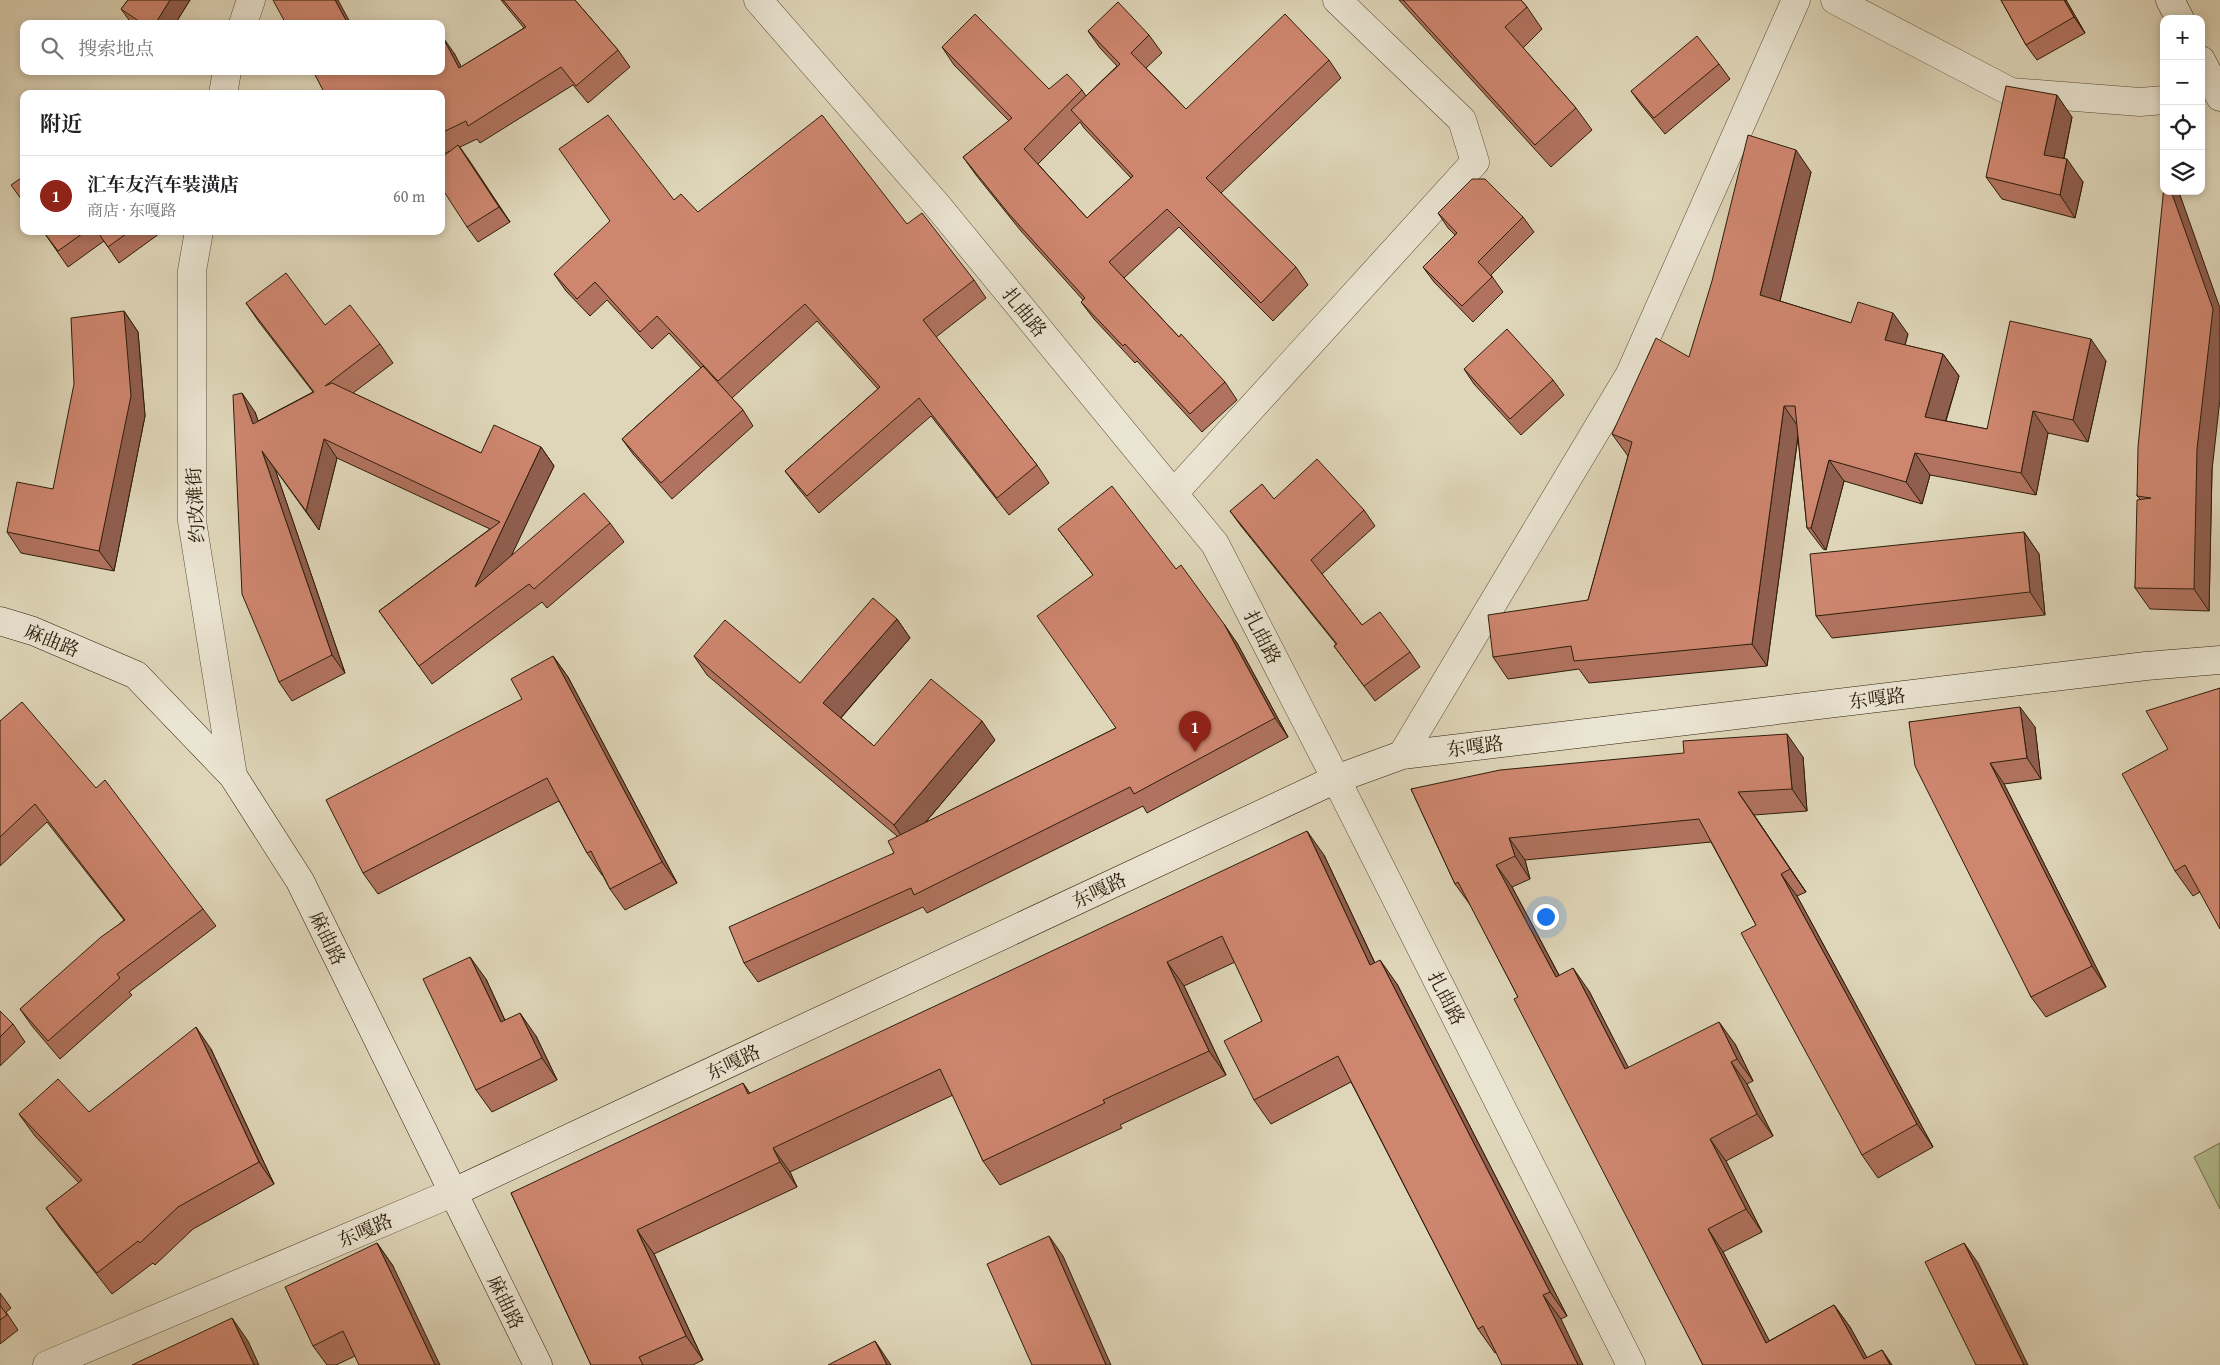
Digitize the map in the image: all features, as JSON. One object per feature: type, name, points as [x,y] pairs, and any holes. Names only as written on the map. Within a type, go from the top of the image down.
[{"type":"street","points":[[244,20],[251,0]]},
{"type":"street","name":"扎曲路","points":[[758,0],[936,204],[1215,544],[1336,779],[1631,1365]]},
{"type":"street","points":[[1174,493],[1475,162],[1462,120],[1337,0]]},
{"type":"street","points":[[1402,755],[1630,374],[1796,0]]},
{"type":"street","points":[[1835,0],[2011,92],[2140,102],[2160,100]]},
{"type":"street","points":[[2170,0],[2178,15]]},
{"type":"street","points":[[2205,72],[2213,96]]},
{"type":"street","points":[[224,90],[226,75]]},
{"type":"street","name":"约改滩街","points":[[198,235],[192,271],[192,521],[232,776]]},
{"type":"street","name":"麻曲路","points":[[0,621],[34,631],[136,675],[232,776],[300,881],[538,1365]]},
{"type":"street","name":"东嘎路","points":[[47,1365],[452,1193],[1336,779],[1402,755],[2146,666],[2220,660]]},
{"type":"green space","points":[[2220,1143],[2220,1209],[2194,1157]]},
{"type":"building","points":[[128,0],[170,0],[158,20],[137,20],[121,9]]},
{"type":"building","points":[[273,0],[335,0],[346,20],[284,20]]},
{"type":"building","points":[[503,0],[575,0],[618,50],[576,86],[561,67],[468,126],[466,121],[445,131],[445,90],[323,90],[315,75],[445,75],[445,42],[459,68],[526,27]]},
{"type":"building","points":[[1403,0],[1521,0],[1527,7],[1505,27],[1576,108],[1535,145]]},
{"type":"building","points":[[2001,0],[2064,0],[2074,17],[2026,45]]},
{"type":"building","points":[[1118,2],[1149,35],[1131,53],[1186,109],[1285,14],[1329,60],[1206,178],[1296,267],[1261,303],[1167,209],[1109,262],[1179,337],[1181,334],[1225,382],[1190,414],[1125,344],[1123,346],[1081,302],[1085,298],[1009,214],[963,157],[1012,118],[942,47],[975,14],[1049,89],[1067,74],[1082,90],[1024,149],[1087,218],[1133,176],[1071,110],[1120,64],[1088,31]]},
{"type":"building","points":[[1697,36],[1719,64],[1654,118],[1631,91]]},
{"type":"building","points":[[2006,86],[2057,95],[2044,155],[2067,159],[2060,195],[1986,177]]},
{"type":"building","points":[[608,115],[674,200],[681,194],[698,212],[822,115],[907,224],[922,213],[974,280],[923,320],[1037,465],[997,498],[919,398],[807,496],[785,471],[880,387],[805,304],[718,381],[657,316],[640,332],[595,282],[577,299],[554,274],[610,221],[559,149]]},
{"type":"building","points":[[1748,135],[1796,150],[1760,295],[1851,323],[1858,302],[1893,313],[1885,340],[1943,354],[1925,417],[1987,429],[2010,321],[2091,339],[2073,420],[2033,411],[2021,473],[1915,453],[1906,482],[1829,460],[1811,528],[1807,528],[1795,406],[1784,406],[1752,644],[1574,661],[1571,646],[1493,657],[1488,615],[1588,600],[1632,442],[1612,434],[1656,338],[1689,357],[1712,281]]},
{"type":"building","points":[[458,145],[499,207],[467,227],[445,193],[445,155]]},
{"type":"building","points":[[20,179],[20,197],[11,185]]},
{"type":"building","points":[[1472,179],[1485,179],[1523,217],[1478,262],[1492,277],[1462,306],[1423,267],[1457,233],[1438,213]]},
{"type":"building","points":[[2163,195],[2172,195],[2213,309],[2197,449],[2194,589],[2135,588],[2137,500],[2151,498],[2137,496],[2138,447]]},
{"type":"building","points":[[46,235],[80,235],[58,251]]},
{"type":"building","points":[[100,235],[124,235],[108,247]]},
{"type":"building","points":[[286,273],[325,325],[350,305],[380,344],[325,386],[332,383],[481,453],[494,425],[541,447],[475,587],[584,493],[610,523],[534,589],[529,584],[419,666],[379,611],[500,522],[324,439],[306,511],[262,451],[332,655],[279,682],[242,594],[233,395],[242,393],[253,424],[314,392],[246,303]]},
{"type":"building","points":[[124,311],[131,396],[99,551],[7,532],[17,482],[53,489],[74,384],[71,318]]},
{"type":"building","points":[[1507,329],[1553,380],[1510,419],[1464,369]]},
{"type":"building","points":[[703,366],[743,410],[661,483],[622,439]]},
{"type":"building","points":[[1317,459],[1364,510],[1311,560],[1362,625],[1380,612],[1410,652],[1364,686],[1334,646],[1337,644],[1230,511],[1262,484],[1274,499]]},
{"type":"building","points":[[1112,486],[1176,569],[1181,565],[1224,624],[1275,718],[1134,794],[1130,787],[914,895],[911,888],[744,963],[729,927],[894,853],[888,841],[1116,728],[1037,616],[1093,575],[1058,529]]},
{"type":"building","points":[[2024,532],[2030,592],[1816,616],[1810,554]]},
{"type":"building","points":[[873,598],[897,619],[823,703],[874,746],[931,679],[982,721],[894,825],[694,656],[725,620],[800,683]]},
{"type":"building","points":[[553,656],[662,862],[610,889],[591,851],[587,853],[547,778],[363,873],[326,800],[522,699],[511,679]]},
{"type":"building","points":[[2220,688],[2220,929],[2185,865],[2175,871],[2122,774],[2168,749],[2146,711]]},
{"type":"building","points":[[22,702],[96,788],[105,780],[203,909],[117,974],[120,978],[48,1041],[20,1009],[101,937],[125,920],[35,804],[0,837],[0,721]]},
{"type":"building","points":[[2020,707],[2027,758],[1990,763],[2092,966],[2031,997],[1915,766],[1909,722]]},
{"type":"building","points":[[1787,734],[1792,789],[1738,792],[1790,869],[1781,874],[1917,1124],[1862,1155],[1741,933],[1756,925],[1699,819],[1509,838],[1515,856],[1496,865],[1556,977],[1573,968],[1625,1069],[1719,1022],[1737,1059],[1731,1062],[1757,1114],[1710,1139],[1746,1209],[1708,1229],[1766,1343],[1834,1305],[1864,1359],[1882,1350],[1890,1365],[1703,1365],[1514,999],[1518,997],[1458,882],[1455,884],[1411,789],[1500,770],[1684,753],[1683,741]]},
{"type":"building","points":[[1307,831],[1370,965],[1380,960],[1550,1292],[1543,1295],[1578,1365],[1502,1365],[1483,1326],[1478,1329],[1338,1056],[1254,1100],[1224,1041],[1262,1021],[1222,936],[1167,962],[1209,1051],[1103,1100],[1105,1103],[983,1161],[940,1069],[773,1148],[780,1162],[637,1230],[686,1336],[639,1357],[643,1365],[591,1365],[511,1193],[743,1083],[748,1094]]},
{"type":"building","points":[[470,957],[501,1022],[520,1013],[542,1058],[476,1090],[423,979]]},
{"type":"building","points":[[0,1011],[13,1024],[0,1037]]},
{"type":"building","points":[[196,1027],[259,1162],[178,1207],[140,1243],[138,1241],[97,1273],[46,1208],[82,1180],[19,1114],[58,1079],[89,1112]]},
{"type":"building","points":[[1049,1236],[1106,1365],[1032,1365],[987,1264]]},
{"type":"building","points":[[377,1243],[435,1365],[359,1365],[343,1331],[313,1346],[285,1287]]},
{"type":"building","points":[[1964,1243],[2024,1365],[1976,1365],[1925,1262]]},
{"type":"building","points":[[0,1305],[7,1315],[0,1320]]},
{"type":"building","points":[[232,1318],[254,1365],[132,1365]]},
{"type":"building","points":[[875,1341],[887,1365],[828,1365]]},
{"type":"place","name":"汇车友汽车装潢店","points":[[1195,752]]}]
